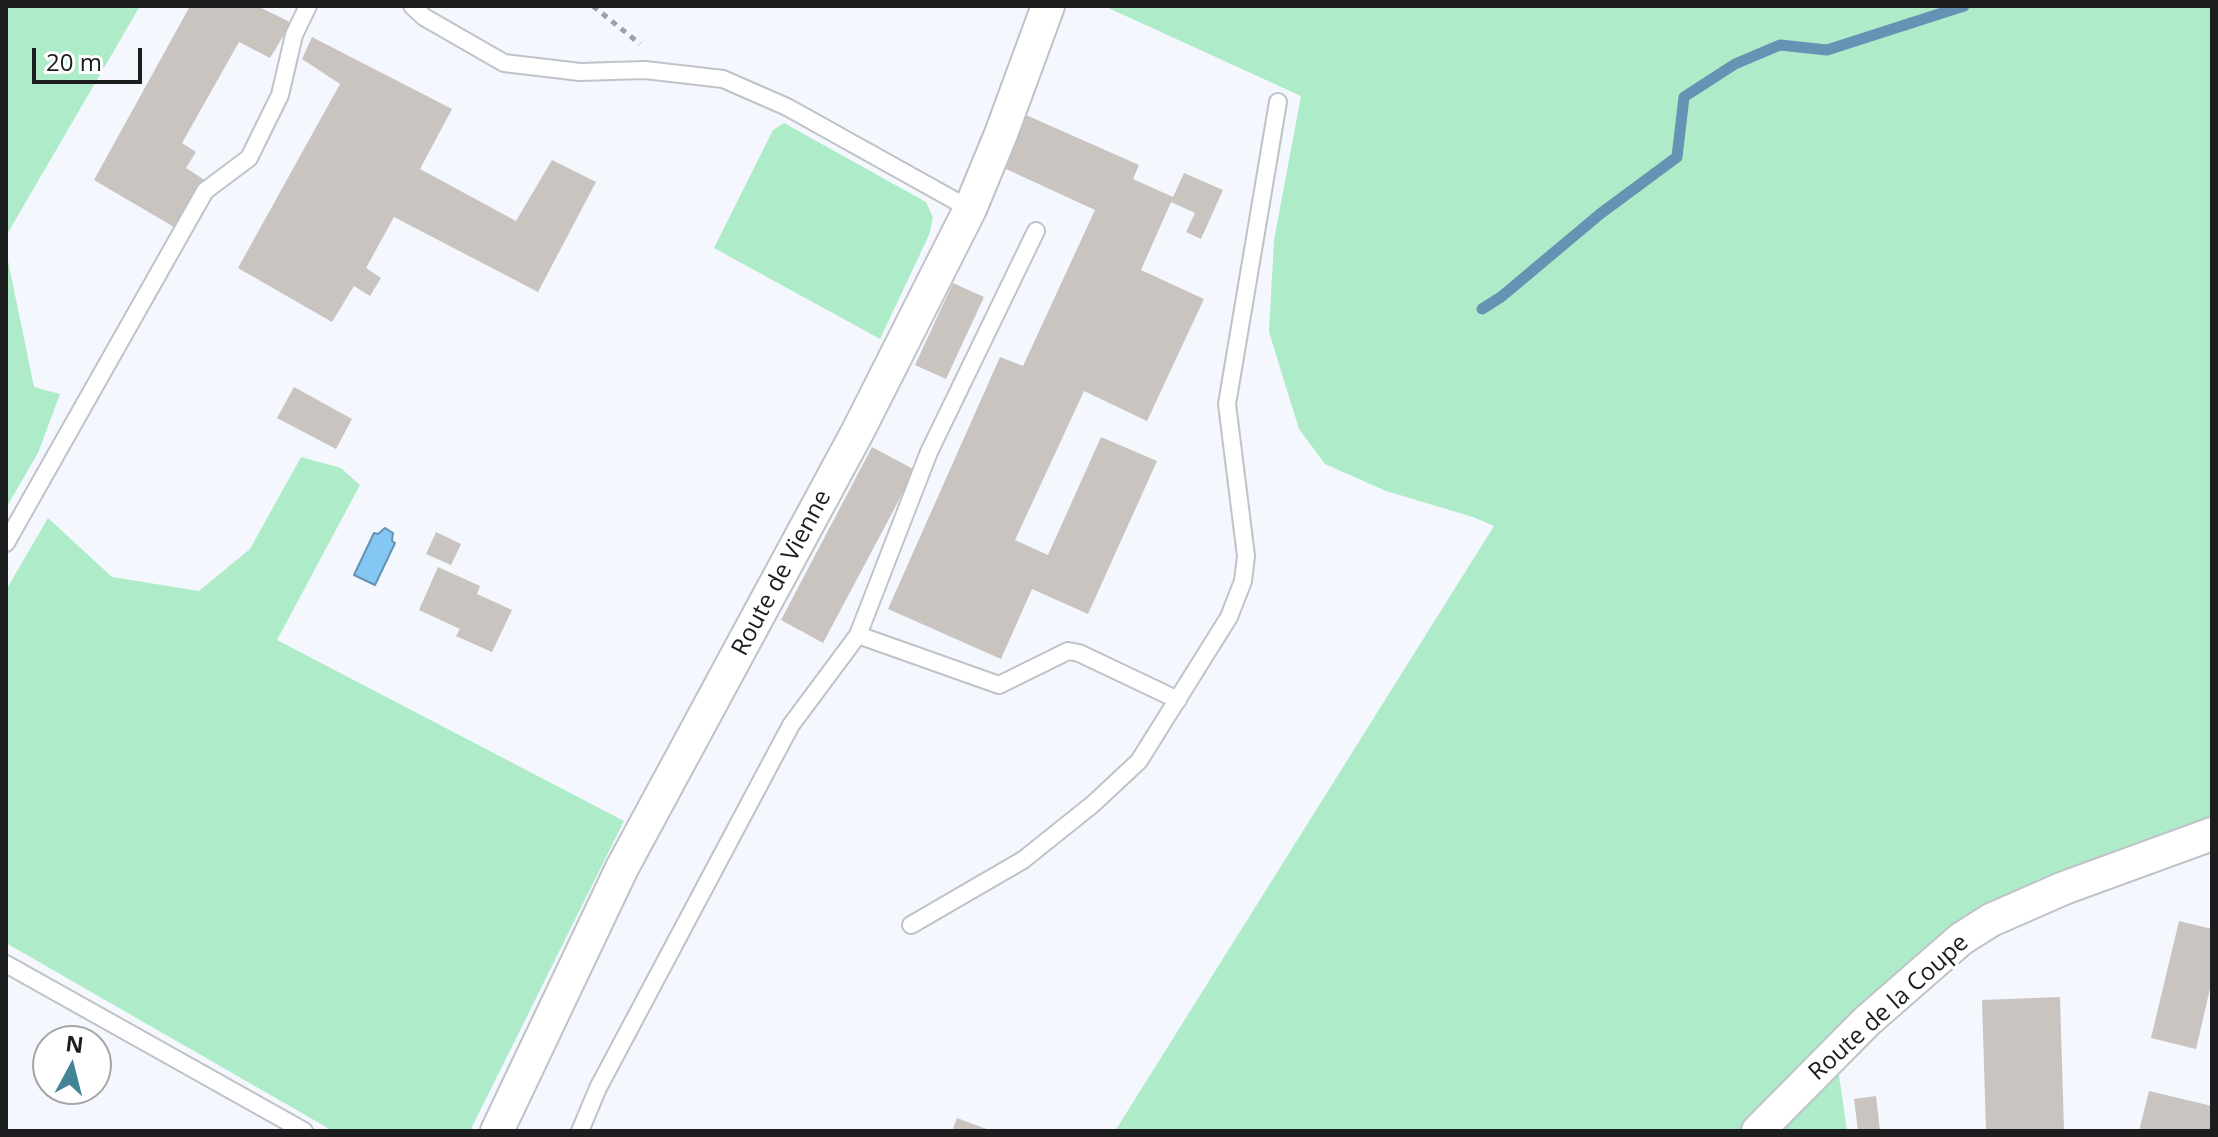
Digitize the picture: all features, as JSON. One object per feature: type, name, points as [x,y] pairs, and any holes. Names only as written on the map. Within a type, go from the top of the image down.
[{"type":"street","name":"Route de Vienne","points":[[497,1131],[622,868],[858,431],[970,209],[1048,6]]},
{"type":"street","name":"Route de la Coupe","points":[[1758,1131],[1867,1021],[1925,968],[1971,933],[1991,920],[2064,888],[2212,834]]},
{"type":"lane","points":[[6,543],[205,191],[249,158],[280,95],[294,35],[308,6]]},
{"type":"lane","points":[[412,6],[424,17],[504,63],[580,72],[645,70],[723,79],[787,107],[970,209]]},
{"type":"lane","points":[[911,925],[1023,860],[1093,804],[1139,761],[1229,617],[1243,581],[1246,556],[1227,404],[1278,102]]},
{"type":"lane","points":[[580,1131],[598,1088],[791,725],[858,635],[929,452],[1036,231]]},
{"type":"lane","points":[[858,635],[999,685],[1068,651],[1079,653],[1178,700]]},
{"type":"lane","points":[[6,964],[304,1131]]},
{"type":"path","points":[[593,6],[679,74]]},
{"type":"green space","points":[[6,6],[140,6],[6,236]]},
{"type":"green space","points":[[1104,6],[2212,6],[2212,817],[2001,897],[1937,941],[1858,1007],[1739,1131],[1115,1131],[1494,526],[1386,491],[1325,464],[1299,429],[1269,332],[1274,240],[1301,96]]},
{"type":"green space","points":[[784,123],[926,202],[933,218],[929,235],[880,339],[714,248],[773,130]]},
{"type":"green space","points":[[6,251],[34,387],[60,394],[38,453],[6,508]]},
{"type":"green space","points":[[301,457],[341,468],[360,485],[277,640],[624,821],[470,1131],[333,1131],[6,943],[6,590],[48,518],[112,577],[199,591],[250,549]]},
{"type":"green space","points":[[1838,1068],[1847,1131],[1780,1131]]},
{"type":"water","points":[[385,528],[393,533],[392,541],[395,543],[375,585],[354,575],[374,533],[378,534]]},
{"type":"building","points":[[190,6],[257,6],[288,21],[290,25],[270,58],[239,42],[182,143],[196,152],[186,168],[206,181],[179,230],[94,180]]},
{"type":"building","points":[[312,37],[452,109],[420,169],[516,221],[552,160],[596,182],[538,292],[394,217],[366,268],[381,278],[370,296],[354,286],[332,322],[238,268],[340,84],[302,59]]},
{"type":"building","points":[[1026,115],[1139,165],[1133,179],[1173,197],[1184,173],[1223,190],[1201,239],[1186,232],[1195,213],[1171,202],[1141,270],[1204,299],[1147,421],[1084,391],[1015,540],[1048,555],[1101,437],[1157,461],[1088,614],[1032,589],[1001,659],[888,609],[1000,357],[1023,366],[1095,210],[1006,169]]},
{"type":"building","points":[[953,283],[984,297],[946,379],[915,365]]},
{"type":"building","points":[[294,387],[352,419],[336,449],[277,418]]},
{"type":"building","points":[[872,447],[915,470],[823,643],[781,620]]},
{"type":"building","points":[[436,532],[461,544],[451,565],[426,554]]},
{"type":"building","points":[[438,567],[480,586],[477,594],[512,610],[492,652],[456,636],[460,629],[419,610]]},
{"type":"building","points":[[2179,921],[2212,929],[2212,980],[2196,1049],[2151,1038]]},
{"type":"building","points":[[2060,997],[2064,1131],[1986,1131],[1982,1000]]},
{"type":"building","points":[[2149,1091],[2212,1106],[2212,1131],[2139,1131]]},
{"type":"building","points":[[1876,1096],[1880,1131],[1858,1131],[1854,1099]]},
{"type":"building","points":[[957,1118],[992,1131],[952,1131]]},
{"type":"waterway","points":[[1482,309],[1677,157],[1684,97],[1735,64],[1780,45],[1827,50],[1964,6]]}]
